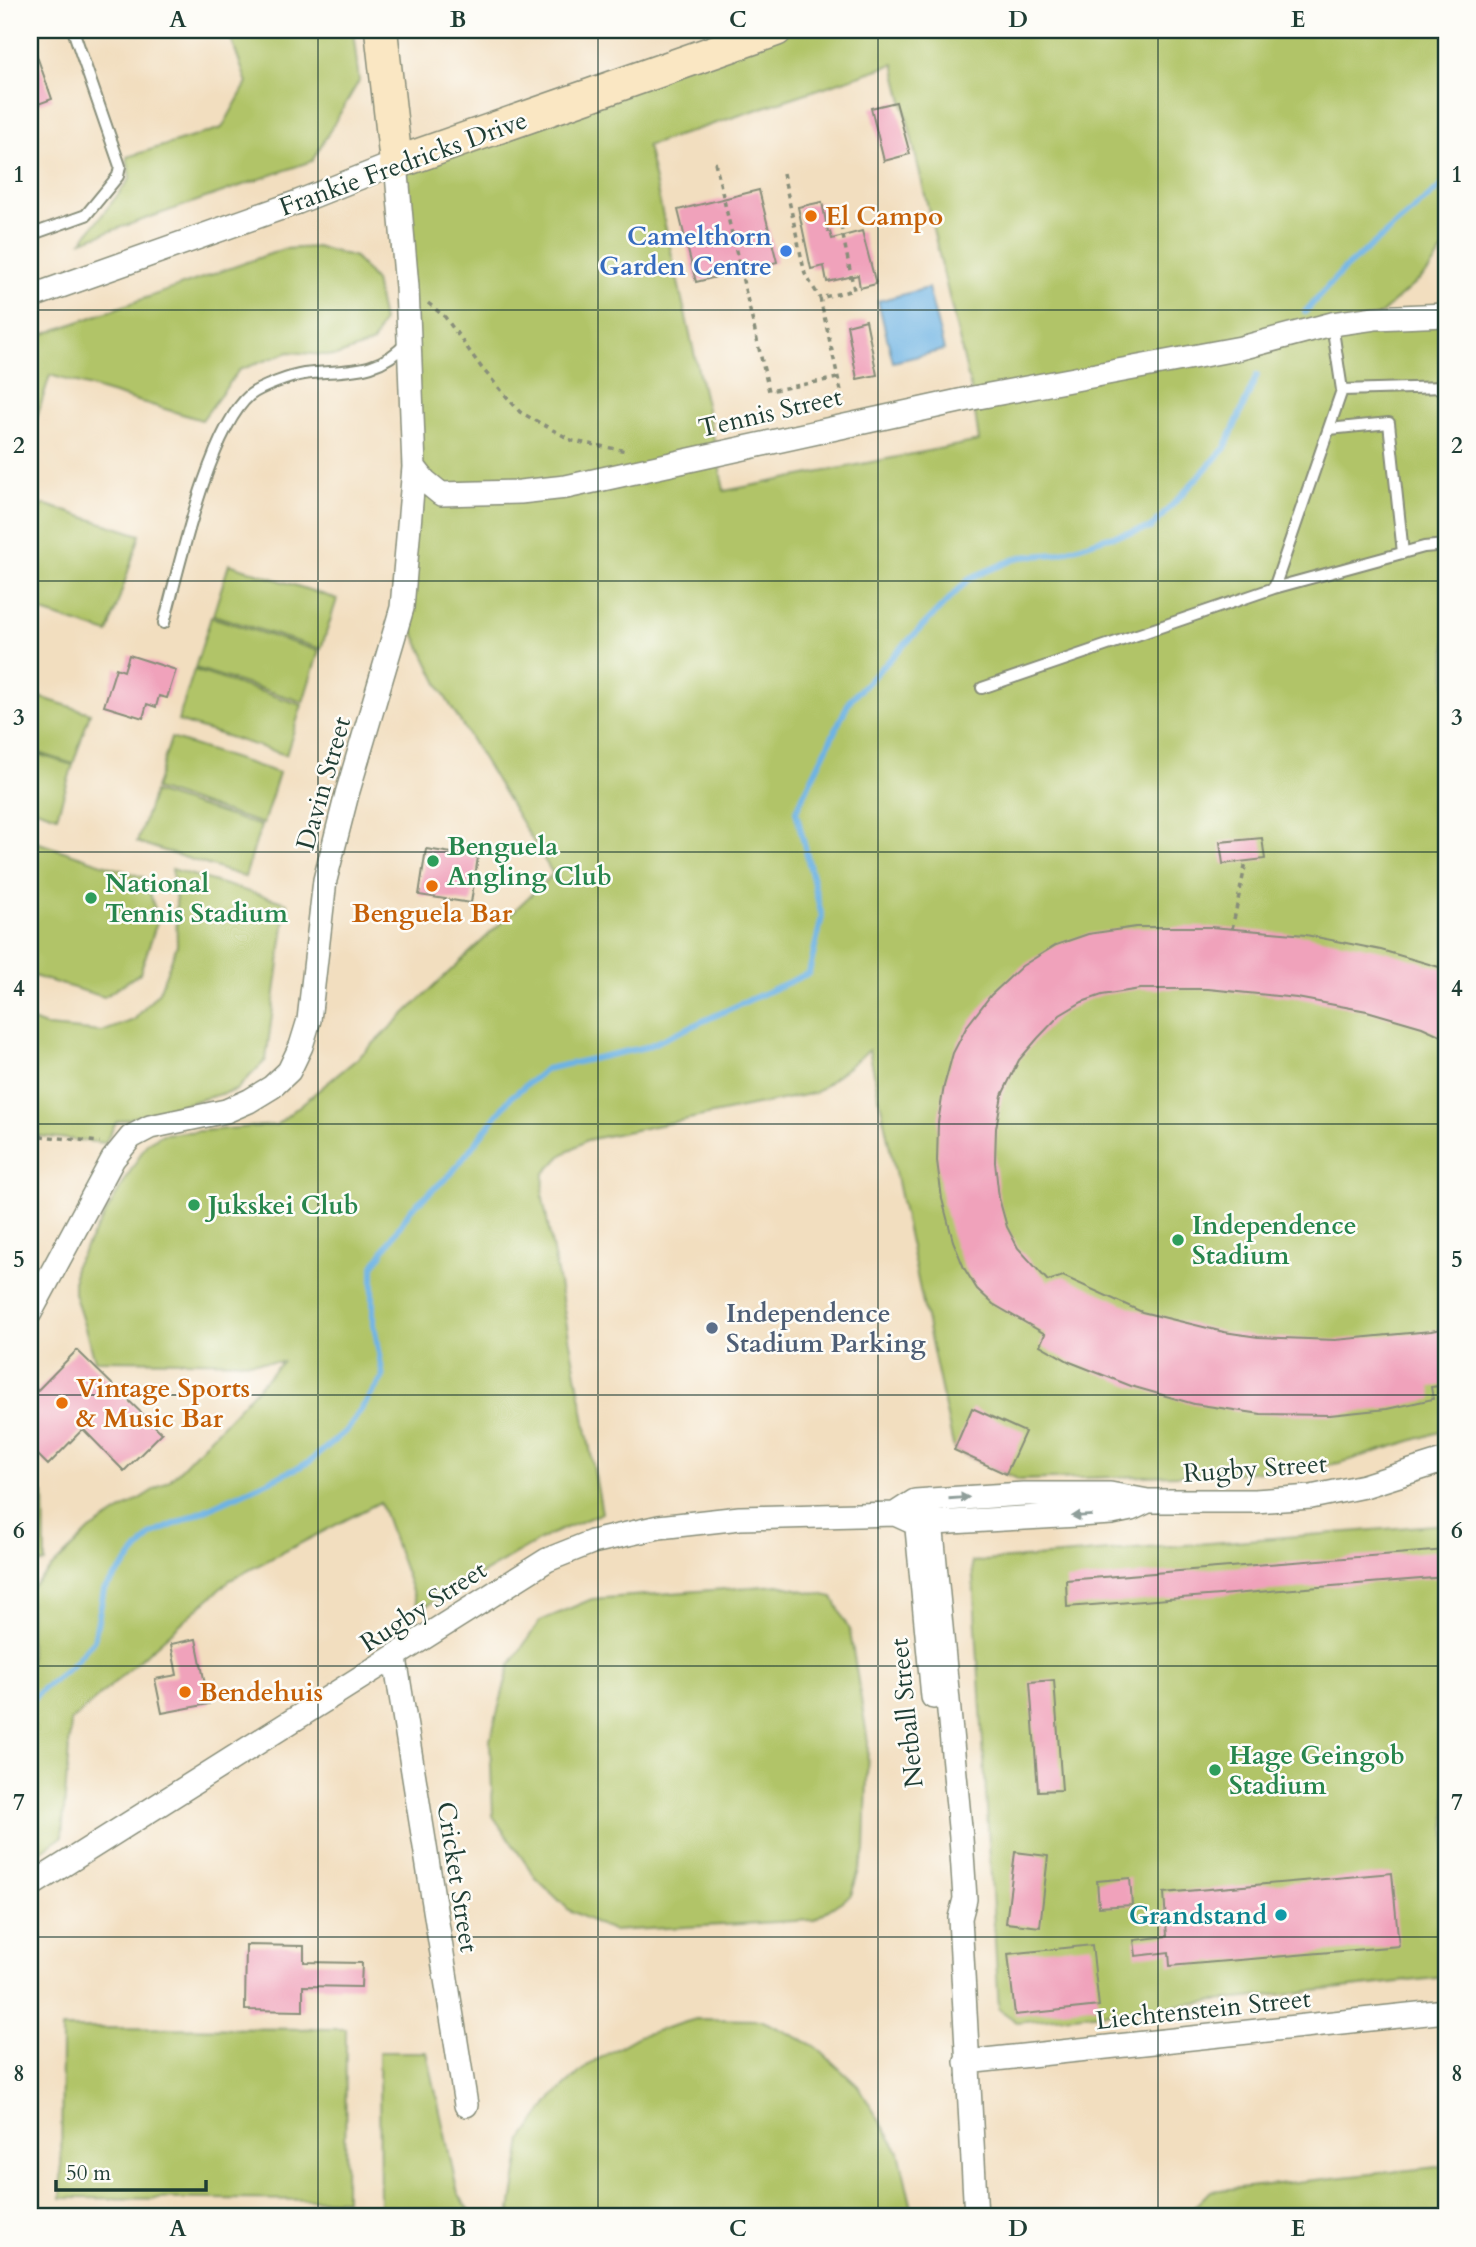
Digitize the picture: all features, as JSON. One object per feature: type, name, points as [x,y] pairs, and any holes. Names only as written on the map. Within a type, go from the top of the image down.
[{"type":"street","points":[[381,30],[407,287],[414,467]]},
{"type":"street","name":"Frankie Fredricks Drive","points":[[30,297],[298,202],[396,163],[776,30]]},
{"type":"street","name":"Tennis Street","points":[[414,467],[425,481],[441,494],[520,492],[566,487],[849,423],[1241,348],[1332,324],[1376,318],[1446,315]]},
{"type":"street","name":"Davin Street","points":[[30,1313],[113,1159],[131,1137],[150,1127],[226,1111],[249,1101],[272,1087],[289,1071],[301,1046],[309,1020],[325,880],[347,794],[402,608],[414,467]]},
{"type":"street","name":"Rugby Street","points":[[895,1514],[922,1500],[1023,1494],[1110,1494],[1148,1501],[1255,1501],[1311,1497],[1364,1486],[1446,1460]]},
{"type":"street","name":"Netball Street","points":[[922,1500],[951,1894],[960,1918],[976,2217]]},
{"type":"street","name":"Rugby Street","points":[[30,1886],[548,1560],[592,1542],[659,1527],[740,1518],[895,1514],[924,1524],[1091,1516],[1131,1509],[1148,1501]]},
{"type":"street","name":"Cricket Street","points":[[395,1658],[466,2105]]},
{"type":"street","name":"Liechtenstein Street","points":[[966,2062],[1446,2011]]},
{"type":"lane","points":[[30,235],[86,215],[118,176],[120,166],[73,30]]},
{"type":"lane","points":[[1273,588],[1342,390],[1332,324]]},
{"type":"lane","points":[[164,623],[216,447],[234,413],[250,394],[301,374],[370,368],[395,356],[409,340]]},
{"type":"lane","points":[[1342,390],[1446,387]]},
{"type":"lane","points":[[1329,429],[1389,424],[1403,553]]},
{"type":"lane","points":[[982,688],[1273,588],[1424,547],[1446,545]]},
{"type":"path","points":[[715,162],[769,391],[838,378]]},
{"type":"path","points":[[783,173],[805,274],[820,298],[849,423]]},
{"type":"path","points":[[820,298],[854,290],[841,226]]},
{"type":"path","points":[[407,287],[445,317],[481,367],[520,412],[573,441],[631,451]]},
{"type":"path","points":[[1232,929],[1246,862]]},
{"type":"path","points":[[30,1135],[105,1143],[113,1159]]},
{"type":"green space","points":[[228,30],[353,30],[359,81],[312,161],[82,241],[130,179],[127,157],[222,128],[247,83]]},
{"type":"green space","points":[[777,30],[1446,30],[1446,246],[1428,272],[1376,318],[1446,315],[1446,1430],[1340,1463],[1242,1473],[1019,1480],[954,1450],[869,1050],[815,1093],[587,1140],[562,1155],[544,1174],[543,1198],[602,1513],[549,1535],[419,1610],[380,1502],[230,1580],[71,1721],[62,1837],[30,1859],[30,1589],[90,1530],[171,1479],[282,1362],[95,1360],[74,1293],[74,1267],[147,1143],[163,1134],[276,1125],[358,1058],[553,874],[441,690],[402,608],[407,567],[396,163]],"holes":[[[894,64],[973,398],[979,441],[724,491],[647,146]]]},
{"type":"green space","points":[[317,247],[355,257],[375,281],[383,321],[373,343],[336,356],[289,352],[239,370],[202,420],[50,375],[30,440],[30,339],[284,249]]},
{"type":"green space","points":[[43,504],[140,535],[108,633],[30,608],[30,544]]},
{"type":"green space","points":[[229,564],[337,599],[321,649],[213,615]]},
{"type":"green space","points":[[211,617],[319,651],[303,702],[195,668]]},
{"type":"green space","points":[[194,670],[302,705],[286,755],[178,721]]},
{"type":"green space","points":[[30,694],[90,713],[73,764],[30,750]]},
{"type":"green space","points":[[171,738],[279,773],[263,824],[155,789]]},
{"type":"green space","points":[[30,752],[73,765],[57,816],[30,807]]},
{"type":"green space","points":[[154,792],[261,826],[245,877],[137,842]]},
{"type":"green space","name":"National Tennis Stadium","points":[[30,840],[145,878],[158,919],[140,973],[104,997],[30,975]]},
{"type":"green space","points":[[172,869],[287,903],[266,1060],[236,1090],[116,1122],[105,1143],[30,1135],[30,1020],[48,1027],[102,1032],[134,1020],[159,992],[177,945]]},
{"type":"green space","points":[[30,1494],[44,1494],[45,1563],[30,1564]]},
{"type":"green space","name":"Hage Geingob Stadium","points":[[1446,1524],[1446,1977],[1017,2022],[999,2009],[972,1562]]},
{"type":"green space","points":[[778,1585],[833,1597],[850,1632],[868,1742],[865,1852],[851,1895],[813,1920],[612,1931],[569,1910],[536,1878],[493,1816],[490,1740],[510,1665],[540,1621],[592,1599]]},
{"type":"green space","points":[[696,2019],[761,2020],[815,2046],[858,2086],[899,2152],[914,2217],[510,2217],[522,2141],[553,2097],[588,2065],[639,2036]]},
{"type":"green space","points":[[62,2028],[346,2029],[345,2200],[61,2198]]},
{"type":"green space","points":[[379,2052],[427,2052],[458,2194],[475,2217],[380,2217]]},
{"type":"green space","points":[[1446,2166],[1446,2217],[1184,2217],[1210,2191]]},
{"type":"water","points":[[928,288],[944,350],[893,362],[878,301]]},
{"type":"building","points":[[32,42],[52,99],[30,107],[30,43]]},
{"type":"building","points":[[896,102],[910,154],[884,161],[871,108]]},
{"type":"building","points":[[759,190],[777,262],[696,282],[678,210]]},
{"type":"building","points":[[822,202],[832,239],[862,231],[876,284],[860,288],[858,275],[827,282],[824,266],[811,269],[798,207]]},
{"type":"building","points":[[866,320],[877,375],[857,379],[847,325]]},
{"type":"building","points":[[129,655],[176,670],[167,698],[159,696],[156,707],[147,704],[143,718],[104,706],[116,668],[124,671]]},
{"type":"building","points":[[1262,838],[1265,859],[1223,864],[1220,842]]},
{"type":"building","points":[[426,849],[478,857],[471,903],[419,895]]},
{"type":"building","points":[[1136,927],[1211,927],[1306,935],[1381,950],[1446,969],[1446,1038],[1422,1027],[1367,1011],[1297,998],[1208,989],[1140,989],[1102,995],[1082,1002],[1060,1015],[1019,1060],[1002,1095],[996,1128],[995,1162],[999,1198],[1007,1227],[1018,1248],[1048,1281],[1063,1276],[1142,1312],[1224,1332],[1258,1337],[1335,1340],[1446,1328],[1446,1385],[1431,1387],[1433,1399],[1387,1409],[1330,1415],[1261,1414],[1194,1404],[1131,1386],[1070,1362],[1040,1345],[1045,1334],[993,1304],[977,1289],[964,1268],[953,1241],[942,1199],[937,1161],[938,1122],[953,1053],[967,1026],[991,995],[1022,966],[1056,945],[1088,934]]},
{"type":"building","points":[[77,1350],[162,1433],[124,1471],[83,1429],[48,1465],[30,1447],[30,1398]]},
{"type":"building","points":[[972,1408],[1025,1432],[1006,1474],[954,1450]]},
{"type":"building","points":[[1446,1550],[1446,1577],[1067,1607],[1066,1580]]},
{"type":"building","points":[[196,1639],[209,1704],[162,1713],[155,1679],[177,1675],[171,1644]]},
{"type":"building","points":[[1054,1680],[1062,1790],[1038,1791],[1030,1682]]},
{"type":"building","points":[[1015,1852],[1048,1856],[1040,1927],[1006,1923]]},
{"type":"building","name":"Grandstand","points":[[1392,1873],[1399,1946],[1170,1966],[1169,1952],[1136,1956],[1134,1940],[1167,1936],[1164,1893]]},
{"type":"building","points":[[1130,1878],[1132,1905],[1099,1907],[1097,1881]]},
{"type":"building","points":[[246,1945],[304,1946],[304,1962],[362,1963],[361,1987],[303,1986],[303,2011],[245,2010]]},
{"type":"building","points":[[1092,1945],[1099,2006],[1015,2015],[1008,1954]]},
{"type":"waterway","points":[[1305,312],[1343,270],[1446,182]]},
{"type":"waterway","points":[[30,1703],[39,1692],[70,1667],[94,1640],[104,1590],[151,1535],[308,1463],[348,1429],[383,1377],[373,1318],[373,1267],[411,1209],[451,1174],[511,1097],[546,1069],[646,1047],[809,973],[822,917],[796,811],[850,700],[970,578],[1020,557],[1056,554],[1105,538],[1151,528],[1225,448],[1257,375]]},
{"type":"place","name":"El Campo","points":[[811,216]]},
{"type":"place","name":"Camelthorn Garden Centre","points":[[786,251]]},
{"type":"place","name":"Benguela Angling Club","points":[[433,861]]},
{"type":"place","name":"Benguela Bar","points":[[432,886]]},
{"type":"place","name":"National Tennis Stadium","points":[[91,898]]},
{"type":"place","name":"Jukskei Club","points":[[194,1205]]},
{"type":"place","name":"Independence Stadium","points":[[1178,1240]]},
{"type":"place","name":"Independence Stadium Parking","points":[[712,1328]]},
{"type":"place","name":"Vintage Sports & Music Bar","points":[[62,1403]]},
{"type":"place","name":"Bendehuis","points":[[185,1692]]},
{"type":"place","name":"Hage Geingob Stadium","points":[[1215,1770]]},
{"type":"place","name":"Grandstand","points":[[1281,1915]]}]
